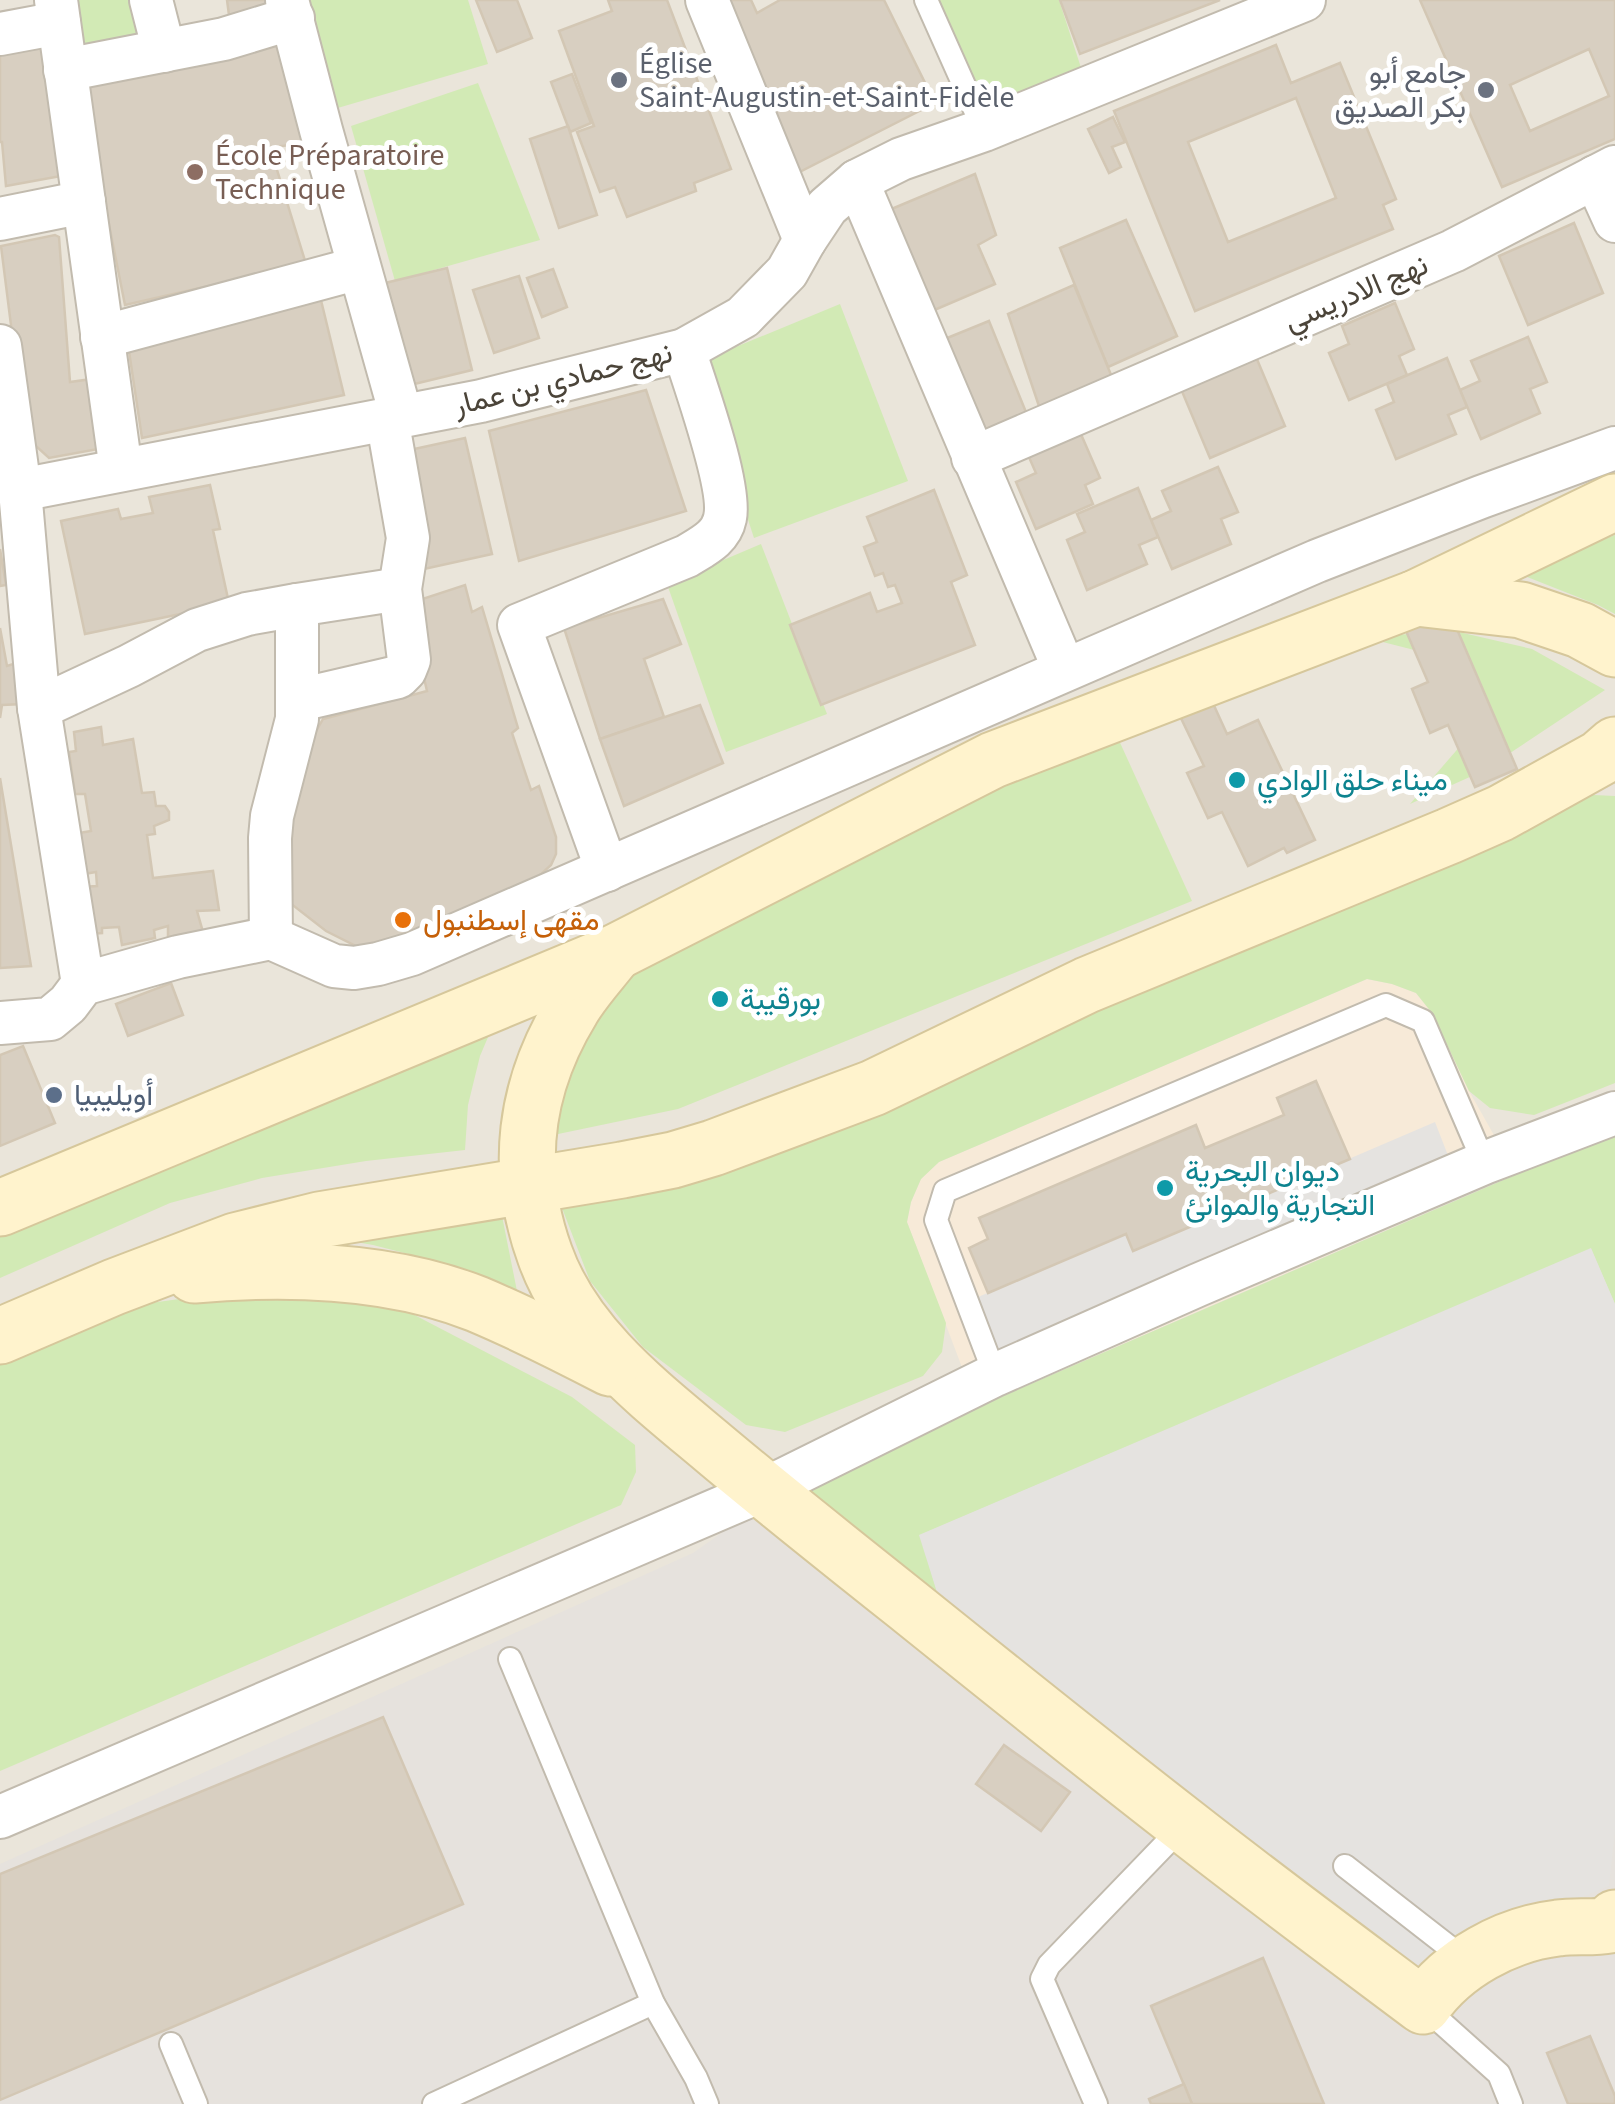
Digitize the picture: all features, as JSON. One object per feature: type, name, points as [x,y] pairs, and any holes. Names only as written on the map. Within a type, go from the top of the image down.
[{"type":"main road","points":[[0,1208],[614,953],[993,760],[1416,598],[1615,502]]},
{"type":"main road","points":[[1416,598],[1521,610],[1580,630],[1615,649]]},
{"type":"main road","points":[[0,1336],[235,1241],[318,1220],[673,1160],[713,1148],[873,1088],[1087,985],[1501,814],[1600,758],[1615,744]]},
{"type":"main road","points":[[614,953],[572,1008],[542,1073],[526,1149],[528,1185],[545,1256],[564,1296],[630,1378],[763,1490],[1184,1825],[1424,2006],[1448,1977],[1502,1942],[1530,1932],[1597,1928],[1615,1923]]},
{"type":"main road","points":[[114,1288],[198,1275],[288,1271],[413,1285],[474,1303],[630,1378]]},
{"type":"street","points":[[151,0],[164,51]]},
{"type":"street","points":[[707,0],[804,240]]},
{"type":"street","name":"نهج حمادي بن عمار","points":[[20,490],[480,401],[684,350],[743,317],[787,272],[828,208],[856,181],[901,159],[984,130],[1304,0]]},
{"type":"street","points":[[65,70],[224,39],[290,9],[394,417],[408,538],[400,589],[410,650],[410,660],[398,677],[299,700]]},
{"type":"street","points":[[0,34],[57,12],[120,470]]},
{"type":"street","points":[[1605,172],[1615,221]]},
{"type":"street","name":"نهج الادريسي","points":[[972,458],[1453,251],[1605,172]]},
{"type":"street","points":[[856,181],[1064,669]]},
{"type":"street","points":[[0,219],[84,202]]},
{"type":"street","points":[[102,337],[359,268]]},
{"type":"street","points":[[0,346],[20,490],[39,708],[84,984]]},
{"type":"street","points":[[607,870],[519,625],[687,556],[713,540],[725,520],[726,490],[684,350]]},
{"type":"street","points":[[0,1023],[50,1019],[84,984],[178,956],[271,938],[334,966],[354,968],[412,954],[1316,561],[1615,448]]},
{"type":"street","points":[[39,708],[197,630],[247,614],[400,589]]},
{"type":"street","points":[[271,938],[272,816],[299,700],[297,606]]},
{"type":"street","points":[[0,1817],[763,1490],[995,1375],[1198,1284],[1484,1163],[1615,1113]]},
{"type":"lane","points":[[926,0],[984,130]]},
{"type":"lane","points":[[995,1375],[936,1220],[945,1191],[1386,1005],[1422,1021],[1484,1163]]},
{"type":"lane","points":[[510,1659],[653,2003],[707,2104]]},
{"type":"lane","points":[[1096,2104],[1042,1979],[1049,1964],[1184,1825]]},
{"type":"lane","points":[[1344,1866],[1470,1964]]},
{"type":"lane","points":[[434,2104],[653,2003]]},
{"type":"lane","points":[[1424,2006],[1499,2074],[1512,2104]]},
{"type":"lane","points":[[171,2044],[196,2104]]},
{"type":"shaded area","points":[[0,0],[1615,0],[1615,2104],[0,2104]]},
{"type":"shaded area","points":[[1367,979],[1416,993],[1432,1013],[1469,1091],[1516,1174],[977,1407],[907,1222],[921,1179],[939,1162]]},
{"type":"shaded area","points":[[1435,1122],[1449,1158],[987,1356],[964,1303],[1126,1234],[1134,1251]]},
{"type":"shaded area","points":[[1615,1132],[1615,2104],[0,2104],[0,1864],[693,1553],[780,1492]]},
{"type":"shaded area","points":[[1591,1248],[1615,1304],[1615,1832],[1609,1886],[1396,1972],[946,1621],[919,1535]]},
{"type":"green space","points":[[66,0],[146,0],[156,45],[75,55]]},
{"type":"green space","points":[[293,0],[468,0],[488,64],[324,112]]},
{"type":"green space","points":[[936,0],[1059,0],[1085,80],[985,115]]},
{"type":"green space","points":[[478,83],[540,240],[395,281],[351,126]]},
{"type":"green space","points":[[840,304],[908,481],[754,538],[697,363]]},
{"type":"green space","points":[[1615,535],[1615,614],[1517,573]]},
{"type":"green space","points":[[761,544],[827,714],[726,752],[667,584]]},
{"type":"green space","points":[[1450,630],[1532,649],[1605,690],[1483,771],[1410,804],[1462,744],[1434,655],[1367,638]]},
{"type":"green space","points":[[1117,736],[1192,901],[678,1109],[539,1138],[552,1074],[653,938]]},
{"type":"green space","points":[[1573,794],[1615,796],[1615,1083],[1534,1115],[1490,1108],[1469,1091],[1432,1013],[1416,993],[1367,979],[939,1162],[921,1179],[907,1222],[946,1323],[942,1352],[923,1376],[785,1432],[746,1425],[643,1347],[590,1281],[559,1200]]},
{"type":"green space","points":[[503,1002],[480,1056],[468,1105],[465,1150],[262,1178],[170,1203],[0,1278],[0,1219]]},
{"type":"green space","points":[[1615,1132],[1615,1304],[1591,1249],[920,1535],[946,1621],[780,1492]]},
{"type":"green space","points":[[498,1196],[518,1296],[475,1273],[424,1258],[288,1230]]},
{"type":"green space","points":[[229,1292],[310,1293],[403,1309],[572,1397],[635,1445],[636,1472],[621,1505],[0,1771],[0,1350],[101,1310]]},
{"type":"building","points":[[227,0],[280,0],[281,4],[229,15]]},
{"type":"building","points":[[476,0],[517,0],[532,38],[497,52]]},
{"type":"building","points":[[608,0],[667,0],[731,169],[694,183],[696,191],[627,217],[615,187],[600,192],[577,132],[594,126],[559,31],[612,11]]},
{"type":"building","points":[[697,0],[751,0],[757,13],[780,0],[884,0],[935,103],[772,186]]},
{"type":"building","points":[[1060,0],[1220,0],[1080,54]]},
{"type":"building","name":"جامع أبو بكر الصديق","points":[[1420,0],[1615,0],[1615,139],[1502,187]],"holes":[[[1589,49],[1609,96],[1530,131],[1510,85]]]},
{"type":"building","points":[[282,38],[314,143],[270,147],[306,264],[125,305],[80,79]]},
{"type":"building","points":[[43,40],[61,176],[6,186],[0,142],[0,46]]},
{"type":"building","points":[[1276,45],[1291,83],[1340,63],[1396,199],[1383,205],[1393,229],[1195,311],[1114,111]],"holes":[[[1296,98],[1336,198],[1228,242],[1188,142]]]},
{"type":"building","points":[[572,74],[591,123],[570,132],[551,82]]},
{"type":"building","points":[[1113,117],[1125,142],[1112,147],[1121,167],[1109,173],[1088,129]]},
{"type":"building","points":[[568,126],[597,215],[559,228],[530,139]]},
{"type":"building","points":[[975,174],[996,235],[978,245],[995,284],[911,320],[870,218]]},
{"type":"building","points":[[1126,220],[1177,336],[1108,367],[1060,248]]},
{"type":"building","points":[[1574,223],[1603,293],[1528,325],[1499,256]]},
{"type":"building","points":[[59,237],[70,382],[99,378],[109,447],[49,458],[25,436],[1,246]]},
{"type":"building","points":[[447,268],[472,370],[402,387],[377,285]]},
{"type":"building","points":[[553,269],[567,307],[542,317],[527,278]]},
{"type":"building","points":[[519,276],[539,338],[494,353],[473,290]]},
{"type":"building","points":[[1074,285],[1114,382],[1041,412],[1008,314]]},
{"type":"building","points":[[319,292],[344,395],[142,438],[127,338]]},
{"type":"building","points":[[1395,303],[1414,349],[1399,356],[1407,375],[1349,400],[1329,353],[1349,344],[1342,326]]},
{"type":"building","points":[[989,321],[1034,432],[971,450],[930,345]]},
{"type":"building","points":[[1528,337],[1547,382],[1530,389],[1540,413],[1481,439],[1460,390],[1480,381],[1471,361]]},
{"type":"building","points":[[1256,357],[1285,426],[1210,458],[1181,389]]},
{"type":"building","points":[[1447,358],[1467,407],[1448,415],[1456,434],[1396,459],[1376,410],[1394,402],[1387,384]]},
{"type":"building","points":[[646,390],[686,511],[519,561],[489,431]]},
{"type":"building","points":[[1080,432],[1100,478],[1085,485],[1093,504],[1036,529],[1016,482],[1036,473],[1028,455]]},
{"type":"building","points":[[465,438],[492,554],[415,571],[405,451]]},
{"type":"building","points":[[1218,467],[1238,512],[1221,519],[1231,544],[1172,569],[1151,520],[1171,511],[1162,491]]},
{"type":"building","points":[[210,485],[220,529],[213,530],[230,608],[185,613],[85,634],[61,521],[118,509],[121,519],[153,513],[149,497]]},
{"type":"building","points":[[1138,488],[1158,537],[1139,545],[1147,564],[1087,590],[1067,540],[1085,532],[1077,514]]},
{"type":"building","points":[[934,490],[967,575],[951,582],[975,645],[821,705],[790,625],[870,593],[877,612],[902,603],[895,585],[888,587],[883,573],[875,576],[864,547],[877,542],[867,517]]},
{"type":"building","points":[[0,549],[6,585],[0,586]]},
{"type":"building","points":[[465,585],[472,612],[482,607],[518,728],[512,733],[531,790],[539,786],[556,837],[556,854],[537,878],[366,951],[326,931],[290,903],[288,818],[307,747],[323,719],[427,691],[407,604]]},
{"type":"building","points":[[663,599],[681,644],[644,659],[664,717],[600,739],[564,628]]},
{"type":"building","points":[[1447,606],[1517,769],[1475,787],[1448,725],[1430,733],[1412,689],[1428,682],[1403,624]]},
{"type":"building","points":[[0,628],[7,666],[20,662],[23,704],[2,705],[0,718]]},
{"type":"building","points":[[1211,699],[1227,734],[1258,720],[1315,840],[1287,853],[1284,848],[1248,866],[1222,812],[1208,818],[1187,773],[1204,766],[1179,714]]},
{"type":"building","points":[[700,705],[723,763],[624,806],[600,739]]},
{"type":"building","points":[[101,727],[103,745],[133,739],[142,793],[154,792],[156,806],[165,806],[169,812],[169,820],[154,826],[155,834],[147,835],[153,878],[213,871],[219,910],[197,911],[203,932],[168,937],[168,926],[154,930],[155,938],[122,945],[119,927],[89,934],[82,887],[97,886],[96,872],[84,874],[79,833],[91,831],[85,794],[75,794],[69,752],[76,751],[74,732]]},
{"type":"building","points":[[0,778],[31,966],[0,968]]},
{"type":"building","points":[[171,983],[183,1015],[128,1036],[116,1004]]},
{"type":"building","points":[[23,1046],[55,1123],[0,1146],[0,1055]]},
{"type":"building","name":"ديوان البحرية التجارية والموانئ","points":[[1316,1081],[1350,1159],[1133,1251],[1126,1234],[988,1293],[969,1248],[988,1239],[979,1218],[1196,1125],[1205,1148],[1284,1115],[1277,1098]]},
{"type":"building","points":[[383,1717],[463,1904],[0,2100],[0,1874]]},
{"type":"building","points":[[1004,1745],[1070,1792],[1041,1831],[976,1784]]},
{"type":"building","points":[[1263,1958],[1324,2104],[1192,2104],[1151,2006]]},
{"type":"building","points":[[1590,2036],[1615,2104],[1568,2104],[1547,2053]]},
{"type":"building","points":[[1184,2084],[1192,2104],[1151,2104],[1149,2099]]},
{"type":"place","name":"Église Saint-Augustin-et-Saint-Fidèle","points":[[619,80]]},
{"type":"place","name":"جامع أبو بكر الصديق","points":[[1486,90]]},
{"type":"place","name":"École Préparatoire Technique","points":[[195,172]]},
{"type":"place","name":"ميناء حلق الوادي","points":[[1237,780]]},
{"type":"place","name":"مقهى إسطنبول","points":[[403,920]]},
{"type":"place","name":"بورقيبة","points":[[720,999]]},
{"type":"place","name":"أويليبيا","points":[[54,1095]]},
{"type":"place","name":"ديوان البحرية التجارية والموانئ","points":[[1165,1188]]}]
